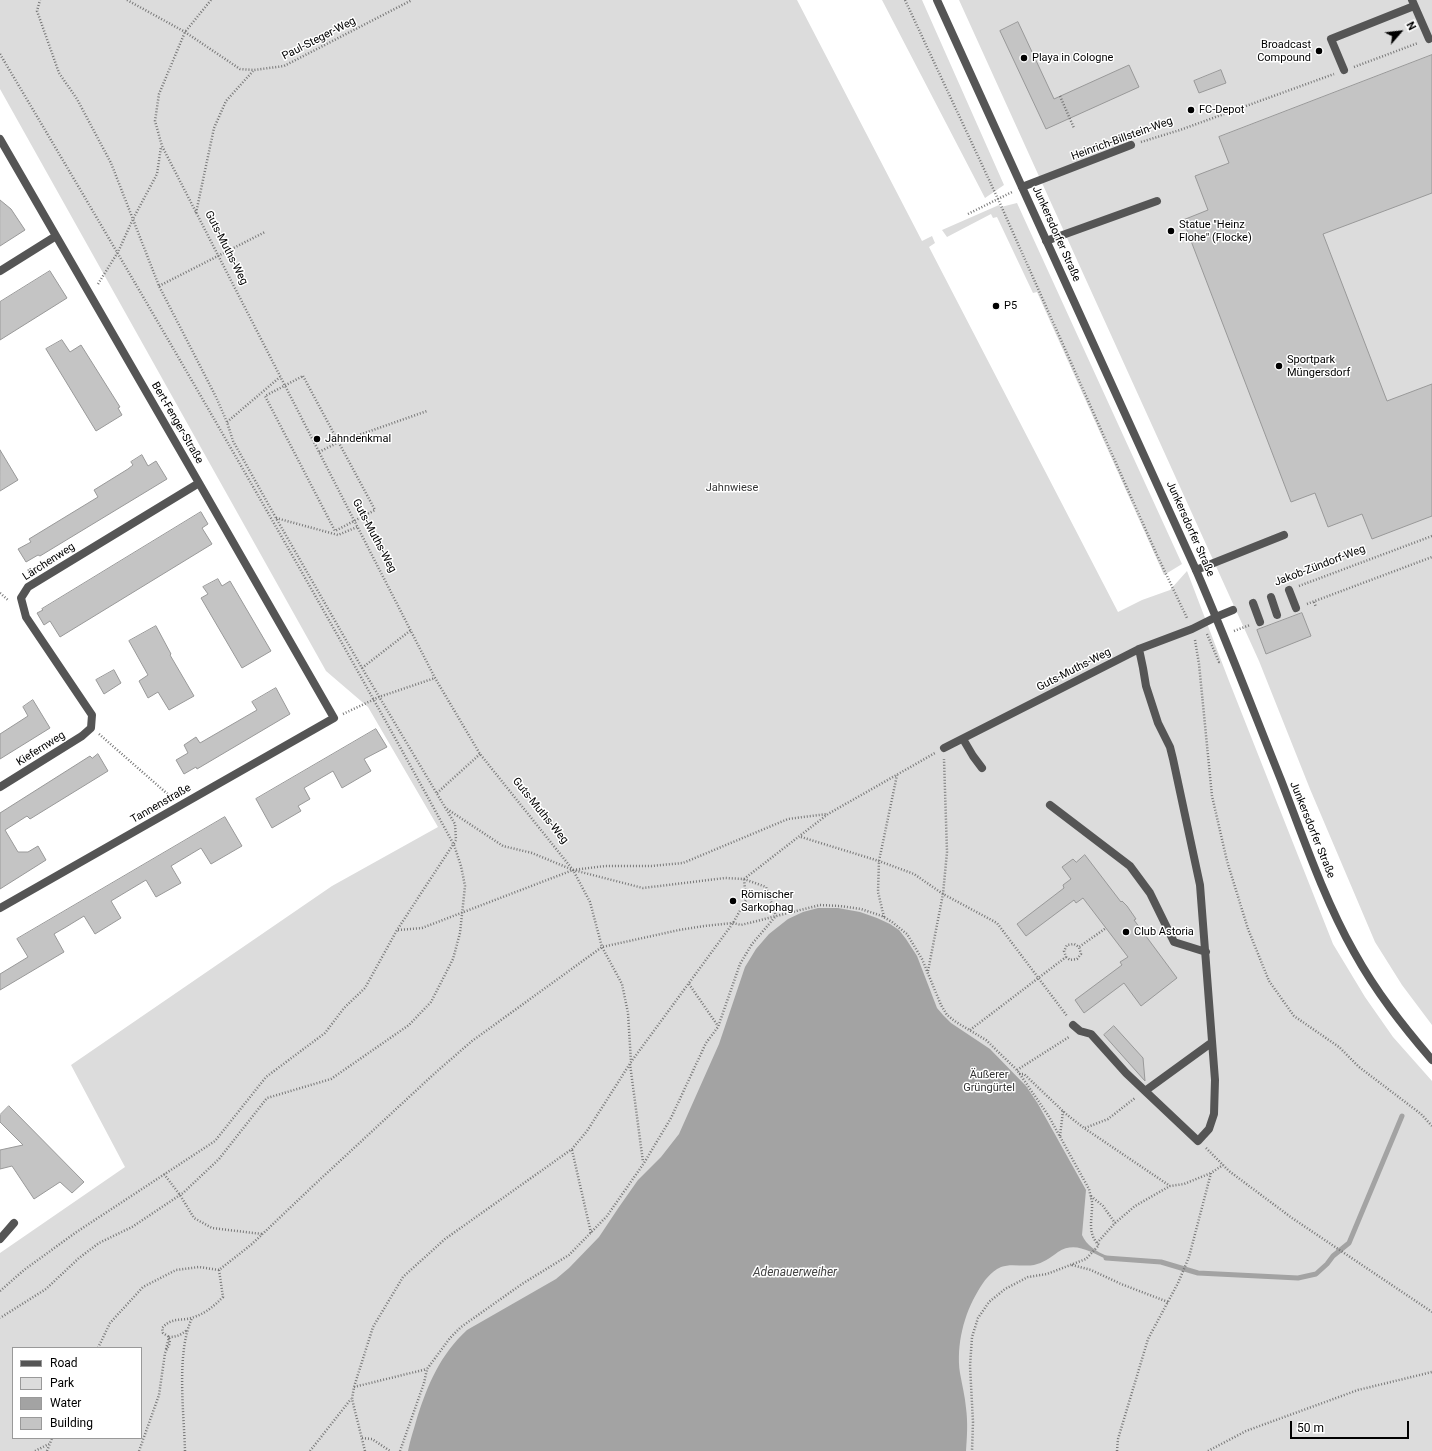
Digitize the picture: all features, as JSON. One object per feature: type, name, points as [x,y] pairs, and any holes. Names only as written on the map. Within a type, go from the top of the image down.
[{"type":"street","name":"Junkersdorfer Straße","points":[[937,0],[1196,570],[1224,635],[1289,802],[1339,924],[1354,953],[1397,1019],[1432,1060]]},
{"type":"street","points":[[1344,70],[1331,39],[1413,3],[1429,39]]},
{"type":"street","name":"Bert-Fenger-Straße","points":[[0,139],[334,718]]},
{"type":"street","name":"Heinrich-Billstein-Weg","points":[[1022,187],[1131,145]]},
{"type":"street","points":[[1046,241],[1157,201]]},
{"type":"street","points":[[0,271],[56,236]]},
{"type":"street","name":"Lärchenweg","points":[[92,728],[92,715],[26,617],[21,598],[28,586],[199,483]]},
{"type":"street","points":[[1196,570],[1284,535]]},
{"type":"street","points":[[1289,590],[1296,608]]},
{"type":"street","points":[[1271,596],[1277,615]]},
{"type":"street","points":[[1253,603],[1260,622]]},
{"type":"street","points":[[1216,617],[1233,610]]},
{"type":"street","name":"Guts-Muths-Weg","points":[[944,748],[1139,649],[1192,629],[1216,617]]},
{"type":"street","points":[[1073,1025],[1080,1031],[1092,1034],[1126,1072],[1198,1141],[1209,1130],[1214,1114],[1215,1080],[1200,884],[1170,747],[1158,723],[1146,686],[1139,649]]},
{"type":"street","name":"Tannenstraße","points":[[0,908],[334,718]]},
{"type":"street","name":"Kiefernweg","points":[[0,787],[82,736],[92,728]]},
{"type":"street","points":[[963,739],[982,768]]},
{"type":"street","points":[[1050,805],[1130,866],[1150,893],[1174,942],[1206,952]]},
{"type":"street","points":[[1145,1091],[1211,1043]]},
{"type":"street","points":[[0,1239],[14,1223]]},
{"type":"path","points":[[0,1291],[24,1270],[75,1233],[215,1141],[266,1077],[325,1033],[344,1008],[364,988],[397,930],[456,840],[455,824],[362,668],[233,441],[227,422],[159,286],[111,163],[77,99],[60,73],[37,11],[40,0]]},
{"type":"path","name":"Paul-Steger-Weg","points":[[127,0],[185,32],[240,69],[254,70],[284,66],[412,0]]},
{"type":"path","name":"Guts-Muths-Weg","points":[[211,0],[185,32],[159,94],[155,121],[162,146],[435,678],[480,754],[573,870],[590,902],[602,947],[622,984],[628,1013],[631,1063],[644,1163]]},
{"type":"path","points":[[905,0],[998,199],[1153,548],[1192,629],[1199,664],[1212,796],[1227,860],[1248,929],[1269,981],[1294,1016],[1339,1047],[1359,1067],[1421,1114],[1432,1126]]},
{"type":"path","name":"Heinrich-Billstein-Weg","points":[[1131,145],[1180,130],[1429,39]]},
{"type":"path","points":[[0,54],[118,252],[374,699],[454,845],[461,866],[465,886],[460,933],[453,959],[431,1002],[409,1025],[331,1079],[267,1098],[219,1159],[180,1195],[132,1228],[99,1243],[79,1258],[46,1289],[0,1318]]},
{"type":"path","points":[[196,213],[214,128],[226,101],[254,70]]},
{"type":"path","points":[[1060,96],[1074,128]]},
{"type":"path","points":[[90,296],[118,252],[133,219],[157,174],[162,146]]},
{"type":"path","points":[[968,214],[1022,187]]},
{"type":"path","points":[[159,286],[266,232]]},
{"type":"path","points":[[304,376],[376,510],[335,531],[265,396],[284,386],[304,376]]},
{"type":"path","points":[[227,422],[280,377]]},
{"type":"path","points":[[319,452],[339,442],[427,411]]},
{"type":"path","points":[[276,518],[338,535],[357,527]]},
{"type":"path","name":"Jakob-Zündorf-Weg","points":[[1289,590],[1432,536]]},
{"type":"path","points":[[1296,608],[1432,557]]},
{"type":"path","points":[[1314,602],[1316,608]]},
{"type":"path","points":[[1224,635],[1260,622]]},
{"type":"path","points":[[1202,624],[1219,662]]},
{"type":"path","points":[[362,668],[411,630]]},
{"type":"path","points":[[334,718],[379,697],[435,678]]},
{"type":"path","points":[[92,728],[180,806]]},
{"type":"path","points":[[928,971],[943,894],[947,852],[944,748]]},
{"type":"path","points":[[437,793],[480,754]]},
{"type":"path","points":[[744,879],[828,814],[933,754]]},
{"type":"path","points":[[884,917],[878,892],[879,861],[897,775]]},
{"type":"path","points":[[446,809],[503,846],[532,853],[573,870],[643,888],[718,879],[744,879],[766,887],[776,916]]},
{"type":"path","points":[[397,930],[422,928],[573,870],[605,866],[651,866],[683,863],[788,819],[828,814]]},
{"type":"path","points":[[801,836],[914,874],[943,894],[997,923],[1073,1025]]},
{"type":"path","points":[[365,1451],[352,1399],[354,1387],[373,1327],[403,1277],[445,1239],[572,1149],[587,1131],[631,1063],[733,923],[746,900],[744,879]]},
{"type":"path","points":[[98,1347],[110,1323],[143,1287],[176,1270],[198,1267],[219,1270],[252,1244],[412,1094],[472,1041],[602,947],[679,930],[733,923],[742,925],[820,905],[861,909],[884,917],[907,934],[928,971],[941,1005],[948,1015],[956,1022],[986,1040],[1017,1070],[1048,1115],[1089,1189],[1092,1202],[1090,1229],[1098,1244]]},
{"type":"path","points":[[400,1451],[424,1383],[427,1369],[450,1338],[461,1327],[522,1284],[569,1255],[607,1216],[644,1163],[671,1118],[706,1043],[718,1027],[740,964],[752,944],[776,916]]},
{"type":"path","points":[[1079,947],[1106,928]]},
{"type":"path","points":[[1074,944],[1079,947],[1081,954],[1077,959],[1070,960],[1066,957],[1064,951],[1067,945],[1074,944]]},
{"type":"path","points":[[970,1030],[1066,957]]},
{"type":"path","points":[[689,984],[718,1027]]},
{"type":"path","points":[[1017,1070],[1080,1031]]},
{"type":"path","points":[[1020,1074],[1024,1074],[1063,1111],[1084,1128],[1170,1186]]},
{"type":"path","points":[[1084,1128],[1108,1119],[1145,1091]]},
{"type":"path","points":[[1060,1136],[1063,1111]]},
{"type":"path","points":[[1198,1141],[1228,1171],[1292,1218],[1432,1312]]},
{"type":"path","points":[[572,1149],[591,1233]]},
{"type":"path","points":[[972,1451],[973,1422],[970,1366],[972,1337],[978,1318],[989,1302],[1005,1289],[1028,1277],[1048,1274],[1089,1257],[1115,1223],[1135,1206],[1170,1186],[1184,1184],[1211,1173],[1223,1165]]},
{"type":"path","points":[[1117,1451],[1118,1439],[1148,1338],[1178,1283],[1189,1257],[1211,1173]]},
{"type":"path","points":[[164,1174],[180,1195],[194,1218],[212,1228],[262,1234]]},
{"type":"path","points":[[1090,1196],[1103,1206],[1115,1223]]},
{"type":"path","points":[[1070,1264],[1090,1270],[1168,1302]]},
{"type":"path","points":[[187,1330],[176,1337],[168,1337],[163,1334],[162,1330],[163,1326],[176,1319],[192,1318],[208,1311],[223,1297],[219,1270]]},
{"type":"path","points":[[185,1451],[182,1368],[187,1330],[192,1318]]},
{"type":"path","points":[[139,1451],[159,1395],[165,1353],[170,1343],[168,1337]]},
{"type":"path","points":[[354,1387],[427,1369]]},
{"type":"path","points":[[1208,1451],[1246,1431],[1358,1390],[1432,1372]]},
{"type":"path","points":[[310,1451],[352,1399]]},
{"type":"path","points":[[362,1438],[372,1439],[390,1451]]},
{"type":"path","points":[[46,1451],[52,1439]]},
{"type":"path","points":[[35,1451],[49,1444]]},
{"type":"green space","name":"Äußerer Grüngürtel","points":[[0,0],[797,0],[922,241],[932,236],[935,243],[929,247],[1118,612],[1142,600],[1170,590],[1187,571],[1333,944],[1365,997],[1393,1037],[1432,1081],[1432,1451],[0,1451],[0,1253],[125,1167],[71,1065],[332,886],[438,827],[368,707],[326,671],[0,89]]},
{"type":"green space","points":[[882,0],[922,0],[1004,185],[985,198]]},
{"type":"green space","name":"Sportpark Müngersdorf","points":[[959,0],[1432,0],[1432,1025],[1402,985],[1375,942],[1310,789],[1259,661]]},
{"type":"green space","points":[[1017,203],[1182,564],[1164,575],[1037,292],[1033,293],[997,217],[993,218],[991,214],[947,237],[942,230],[999,205],[1001,207]]},
{"type":"water","name":"Adenauerweiher","points":[[818,908],[838,908],[860,912],[890,924],[899,930],[917,956],[937,1008],[951,1023],[990,1049],[1026,1086],[1038,1104],[1086,1190],[1082,1235],[1092,1248],[1107,1256],[1106,1259],[1082,1249],[1070,1247],[1037,1264],[1009,1265],[1001,1267],[990,1274],[985,1280],[973,1300],[965,1320],[960,1341],[959,1362],[967,1419],[966,1451],[408,1451],[426,1393],[436,1371],[449,1350],[467,1330],[556,1279],[569,1268],[599,1237],[638,1180],[661,1157],[679,1134],[719,1044],[745,967],[756,949],[769,934],[788,919],[803,912]]},
{"type":"building","points":[[1018,22],[1054,99],[1129,65],[1139,87],[1046,129],[1000,31]]},
{"type":"building","points":[[1432,55],[1432,193],[1323,234],[1387,401],[1432,384],[1432,516],[1372,539],[1362,514],[1328,527],[1315,493],[1291,502],[1183,220],[1208,210],[1195,176],[1229,163],[1219,137]]},
{"type":"building","points":[[1221,70],[1226,83],[1199,93],[1194,81]]},
{"type":"building","points":[[0,200],[11,209],[25,230],[0,246]]},
{"type":"building","points":[[50,271],[67,298],[0,340],[0,302]]},
{"type":"building","points":[[62,340],[70,352],[81,345],[120,407],[118,408],[122,415],[96,431],[46,349]]},
{"type":"building","points":[[0,450],[18,480],[0,491]]},
{"type":"building","points":[[142,455],[148,466],[156,461],[167,479],[40,556],[38,555],[26,562],[18,549],[31,542],[29,539],[98,497],[94,490],[128,469],[133,465],[131,462]]},
{"type":"building","points":[[201,512],[208,524],[202,528],[212,544],[60,637],[50,621],[44,625],[37,613],[43,610],[42,609]]},
{"type":"building","points":[[218,579],[222,586],[230,581],[271,651],[242,668],[201,598],[208,594],[203,587]]},
{"type":"building","points":[[1302,613],[1311,636],[1266,654],[1257,630]]},
{"type":"building","points":[[156,626],[171,654],[170,655],[194,696],[169,710],[158,692],[148,698],[139,681],[148,675],[129,641]]},
{"type":"building","points":[[114,670],[121,683],[104,694],[96,680]]},
{"type":"building","points":[[276,688],[290,714],[197,769],[196,767],[184,774],[176,760],[188,753],[184,745],[196,737],[200,743],[257,710],[252,702]]},
{"type":"building","points":[[33,700],[50,728],[0,759],[0,734],[28,716],[23,707]]},
{"type":"building","points":[[376,729],[387,747],[364,759],[371,771],[342,788],[333,771],[304,788],[310,799],[298,806],[301,811],[272,828],[256,799]]},
{"type":"building","points":[[98,754],[108,771],[30,819],[27,816],[5,830],[18,852],[28,852],[38,846],[46,860],[0,889],[0,813],[90,756],[92,758]]},
{"type":"building","points":[[225,817],[242,846],[211,864],[201,848],[171,866],[181,883],[156,897],[146,880],[111,901],[121,918],[95,934],[84,916],[54,934],[64,952],[0,990],[0,974],[28,957],[17,939]]},
{"type":"building","name":"Club Astoria","points":[[1085,855],[1121,902],[1122,901],[1127,906],[1136,919],[1134,920],[1177,978],[1141,1006],[1124,983],[1084,1013],[1075,1000],[1122,965],[1120,962],[1128,957],[1083,898],[1076,903],[1074,900],[1026,936],[1017,924],[1064,888],[1063,885],[1071,879],[1062,867],[1073,859],[1076,862]]},
{"type":"building","points":[[1114,1026],[1143,1058],[1145,1081],[1104,1035]]},
{"type":"building","points":[[9,1106],[84,1182],[72,1193],[60,1182],[34,1199],[12,1166],[0,1169],[0,1150],[23,1145],[0,1122],[0,1115]]},
{"type":"waterway","points":[[1106,1258],[1161,1262],[1198,1273],[1298,1278],[1316,1274],[1333,1256],[1349,1243],[1402,1116]]},
{"type":"place","name":"Broadcast Compound","points":[[1319,51]]},
{"type":"place","name":"Playa in Cologne","points":[[1024,58]]},
{"type":"place","name":"FC-Depot","points":[[1191,110]]},
{"type":"place","name":"Statue \"Heinz Flohe\" (Flocke)","points":[[1171,231]]},
{"type":"place","name":"P5","points":[[996,306]]},
{"type":"place","name":"Sportpark Müngersdorf","points":[[1279,366]]},
{"type":"place","name":"Jahndenkmal","points":[[317,439]]},
{"type":"place","name":"Römischer Sarkophag","points":[[733,901]]},
{"type":"place","name":"Club Astoria","points":[[1126,932]]},
{"type":"park label","name":"Jahnwiese","points":[[732,488]]}]
